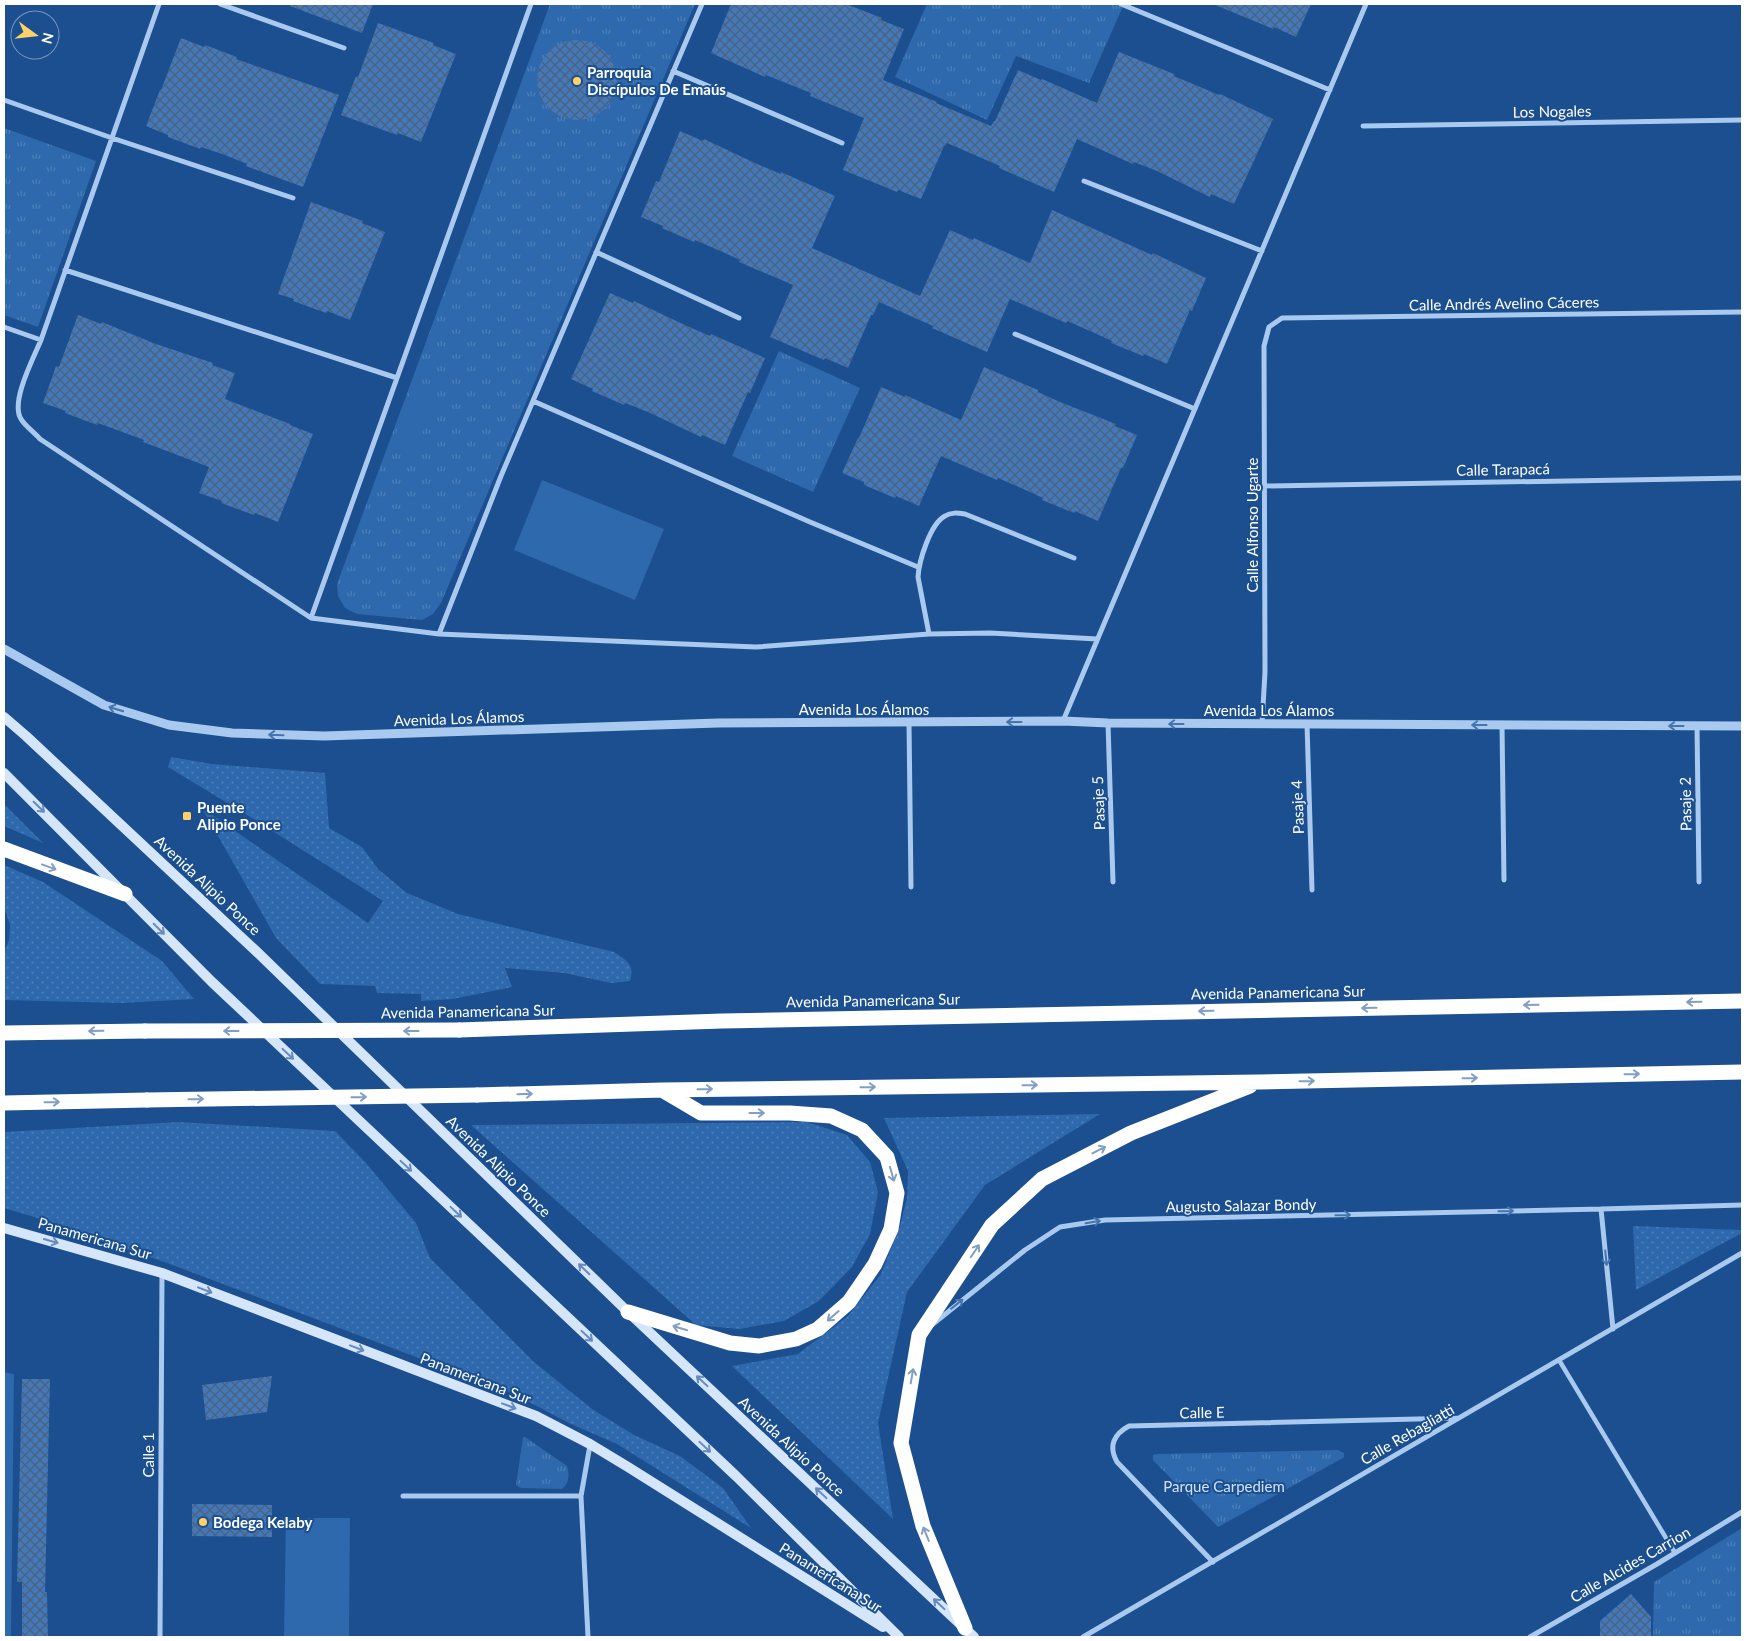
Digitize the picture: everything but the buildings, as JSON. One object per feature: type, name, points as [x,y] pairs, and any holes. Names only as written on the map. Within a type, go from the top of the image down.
[{"type":"highway","points":[[4,849],[125,894]]},
{"type":"highway","name":"Avenida Panamericana Sur","points":[[4,1033],[459,1030],[732,1020],[1742,1001]]},
{"type":"highway","points":[[4,1103],[1742,1072]]},
{"type":"highway","points":[[970,1632],[923,1526],[902,1443],[919,1335],[992,1225],[1042,1179],[1131,1134],[1259,1082]]},
{"type":"highway","points":[[628,1312],[730,1343],[759,1346],[796,1340],[818,1329],[849,1302],[875,1264],[891,1229],[897,1193],[887,1157],[862,1130],[831,1116],[701,1113],[662,1090]]},
{"type":"main road","name":"Avenida Alipio Ponce","points":[[4,717],[256,951],[628,1312],[970,1632]]},
{"type":"main road","points":[[6,777],[219,989],[736,1476],[899,1637]]},
{"type":"main road","name":"Panamericana Sur","points":[[4,1228],[162,1273],[536,1416],[590,1444],[899,1637]]},
{"type":"street","points":[[159,4],[40,340],[21,388],[18,403],[20,418],[40,439],[311,618],[439,634],[756,647],[929,634],[990,633],[1098,639]]},
{"type":"street","points":[[220,4],[344,48]]},
{"type":"street","points":[[311,618],[531,4]]},
{"type":"street","points":[[439,634],[532,401],[702,4]]},
{"type":"street","points":[[1121,4],[1330,90]]},
{"type":"street","points":[[1064,721],[1366,4]]},
{"type":"street","points":[[673,71],[842,143]]},
{"type":"street","points":[[4,100],[293,198]]},
{"type":"street","name":"Los Nogales","points":[[1363,126],[1742,120]]},
{"type":"street","points":[[1084,181],[1262,251]]},
{"type":"street","points":[[596,252],[740,318]]},
{"type":"street","points":[[65,270],[397,378]]},
{"type":"street","name":"Calle Andrés Avelino Cáceres","points":[[1269,327],[1282,318],[1742,312]]},
{"type":"street","points":[[4,327],[40,340]]},
{"type":"street","name":"Calle Alfonso Ugarte","points":[[1262,724],[1266,672],[1264,346],[1269,327]]},
{"type":"street","points":[[1015,334],[1195,409]]},
{"type":"street","points":[[532,401],[918,567]]},
{"type":"street","name":"Calle Tarapacá","points":[[1264,486],[1742,478]]},
{"type":"street","points":[[929,634],[918,577],[918,567],[926,544],[938,521],[945,515],[954,513],[965,514],[1074,558]]},
{"type":"street","name":"Avenida Los Álamos","points":[[4,649],[104,705],[169,725],[232,733],[324,736],[707,724],[1064,721],[1108,723],[1742,726]]},
{"type":"street","points":[[909,722],[911,887]]},
{"type":"street","name":"Pasaje 5","points":[[1108,723],[1113,882]]},
{"type":"street","name":"Pasaje 4","points":[[1307,724],[1312,890]]},
{"type":"street","points":[[1502,725],[1504,880]]},
{"type":"street","name":"Pasaje 2","points":[[1696,726],[1699,882]]},
{"type":"street","name":"Augusto Salazar Bondy","points":[[919,1335],[1025,1250],[1060,1227],[1105,1220],[1742,1204]]},
{"type":"street","points":[[1601,1209],[1613,1329]]},
{"type":"street","name":"Calle Rebagliatti","points":[[1083,1637],[1742,1253]]},
{"type":"street","name":"Calle 1","points":[[160,1637],[162,1273]]},
{"type":"street","points":[[1558,1360],[1675,1553]]},
{"type":"street","name":"Calle E","points":[[1212,1562],[1117,1462],[1112,1448],[1117,1434],[1123,1429],[1129,1426],[1459,1418]]},
{"type":"street","points":[[588,1637],[581,1496],[590,1444]]},
{"type":"street","points":[[403,1496],[581,1496]]},
{"type":"street","name":"Calle Alcides Carrion","points":[[1530,1637],[1742,1512]]},
{"type":"green space","points":[[550,4],[695,4],[441,603],[433,614],[422,620],[357,614],[345,608],[338,596],[337,584]]},
{"type":"green space","points":[[927,4],[1124,4],[1089,83],[1016,56],[987,120],[895,77]]},
{"type":"green space","points":[[4,128],[96,161],[38,327],[4,315]]},
{"type":"green space","points":[[779,351],[860,388],[813,492],[732,456]]},
{"type":"green space","points":[[411,391],[433,399],[417,450],[393,441]]},
{"type":"green space","points":[[542,480],[664,529],[635,600],[514,550]]},
{"type":"green space","points":[[171,757],[212,764],[325,773],[329,828],[362,847],[378,869],[407,893],[458,914],[614,952],[631,967],[630,981],[611,983],[564,973],[505,968],[512,987],[453,999],[421,1001],[421,994],[377,993],[375,986],[320,984],[276,938],[202,808],[368,923],[383,901],[168,767]]},
{"type":"green space","points":[[4,804],[43,843],[4,826]]},
{"type":"green space","points":[[4,865],[43,882],[162,961],[194,999],[122,1003],[4,1000],[4,953],[9,940],[10,925],[4,907]]},
{"type":"green space","points":[[1100,1114],[985,1185],[907,1292],[878,1423],[893,1519],[732,1366],[798,1354],[848,1316],[881,1274],[900,1226],[907,1198],[908,1171],[884,1118]]},
{"type":"green space","points":[[179,1122],[335,1131],[366,1163],[416,1223],[430,1258],[534,1362],[592,1409],[634,1435],[680,1456],[723,1488],[751,1528],[617,1444],[569,1423],[514,1394],[178,1267],[61,1225],[4,1208],[4,1132]]},
{"type":"green space","points":[[807,1122],[847,1135],[870,1162],[878,1192],[870,1234],[852,1267],[819,1301],[784,1321],[739,1329],[696,1325],[471,1125]]},
{"type":"green space","points":[[1633,1226],[1742,1230],[1742,1233],[1636,1290]]},
{"type":"green space","points":[[4,1372],[14,1374],[11,1637],[4,1637]]},
{"type":"green space","points":[[523,1437],[567,1466],[568,1479],[562,1489],[521,1488],[516,1485]]},
{"type":"green space","name":"Parque Carpediem","points":[[1338,1450],[1344,1453],[1344,1457],[1218,1527],[1153,1460],[1153,1455],[1157,1454]]},
{"type":"green space","points":[[286,1518],[350,1518],[349,1637],[284,1637]]},
{"type":"green space","points":[[1742,1528],[1742,1637],[1653,1637],[1654,1582]]},
{"type":"place","name":"Parroquia Discípulos De Emaús","points":[[577,81]]},
{"type":"place","name":"Puente Alipio Ponce","points":[[187,816]]},
{"type":"place","name":"Bodega Kelaby","points":[[203,1522]]}]
